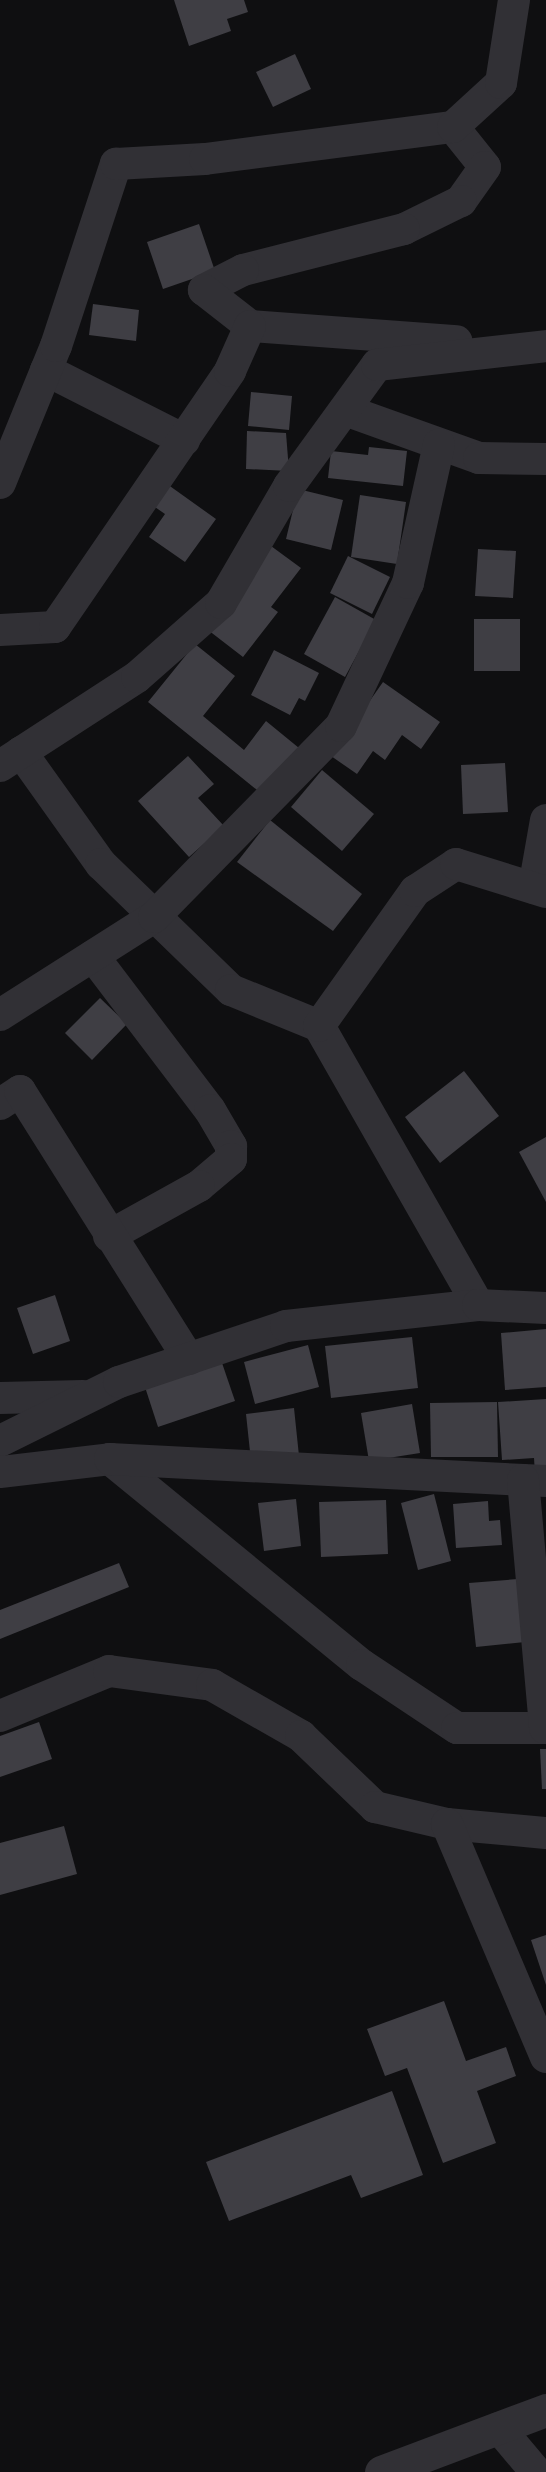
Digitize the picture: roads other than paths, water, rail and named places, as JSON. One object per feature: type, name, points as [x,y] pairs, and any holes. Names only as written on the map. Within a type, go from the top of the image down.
[{"type":"street","points":[[0,483],[46,370],[116,164],[205,159],[453,127],[501,83],[514,0]]},
{"type":"street","points":[[453,127],[485,166],[461,201],[404,229],[243,270],[204,290],[250,326],[545,347]]},
{"type":"street","points":[[0,630],[56,627],[230,371],[250,326]]},
{"type":"street","points":[[478,1305],[319,1026],[231,990],[101,864],[11,759],[137,677],[221,603],[289,486],[377,365],[545,347]]},
{"type":"street","points":[[46,370],[184,440]]},
{"type":"street","points":[[345,410],[479,458],[546,459]]},
{"type":"street","points":[[0,1015],[154,917],[341,726],[408,583],[439,444]]},
{"type":"street","points":[[319,1026],[415,891],[456,864],[540,890],[546,820]]},
{"type":"street","points":[[93,956],[210,1110],[231,1146],[231,1159],[199,1186],[109,1236]]},
{"type":"street","points":[[0,1104],[20,1091],[109,1236],[189,1359]]},
{"type":"street","points":[[0,1441],[93,1395],[286,1326],[478,1305],[546,1308]]},
{"type":"street","points":[[0,1398],[93,1395]]},
{"type":"street","points":[[0,1472],[110,1459],[535,1481],[545,1728],[457,1728],[362,1665],[110,1459]]},
{"type":"street","points":[[0,1716],[109,1671],[212,1685],[302,1736],[375,1807],[447,1824],[546,1833]]},
{"type":"street","points":[[447,1824],[546,2057]]},
{"type":"street","points":[[381,2472],[546,2410]]},
{"type":"street","points":[[499,2428],[536,2472]]}]
